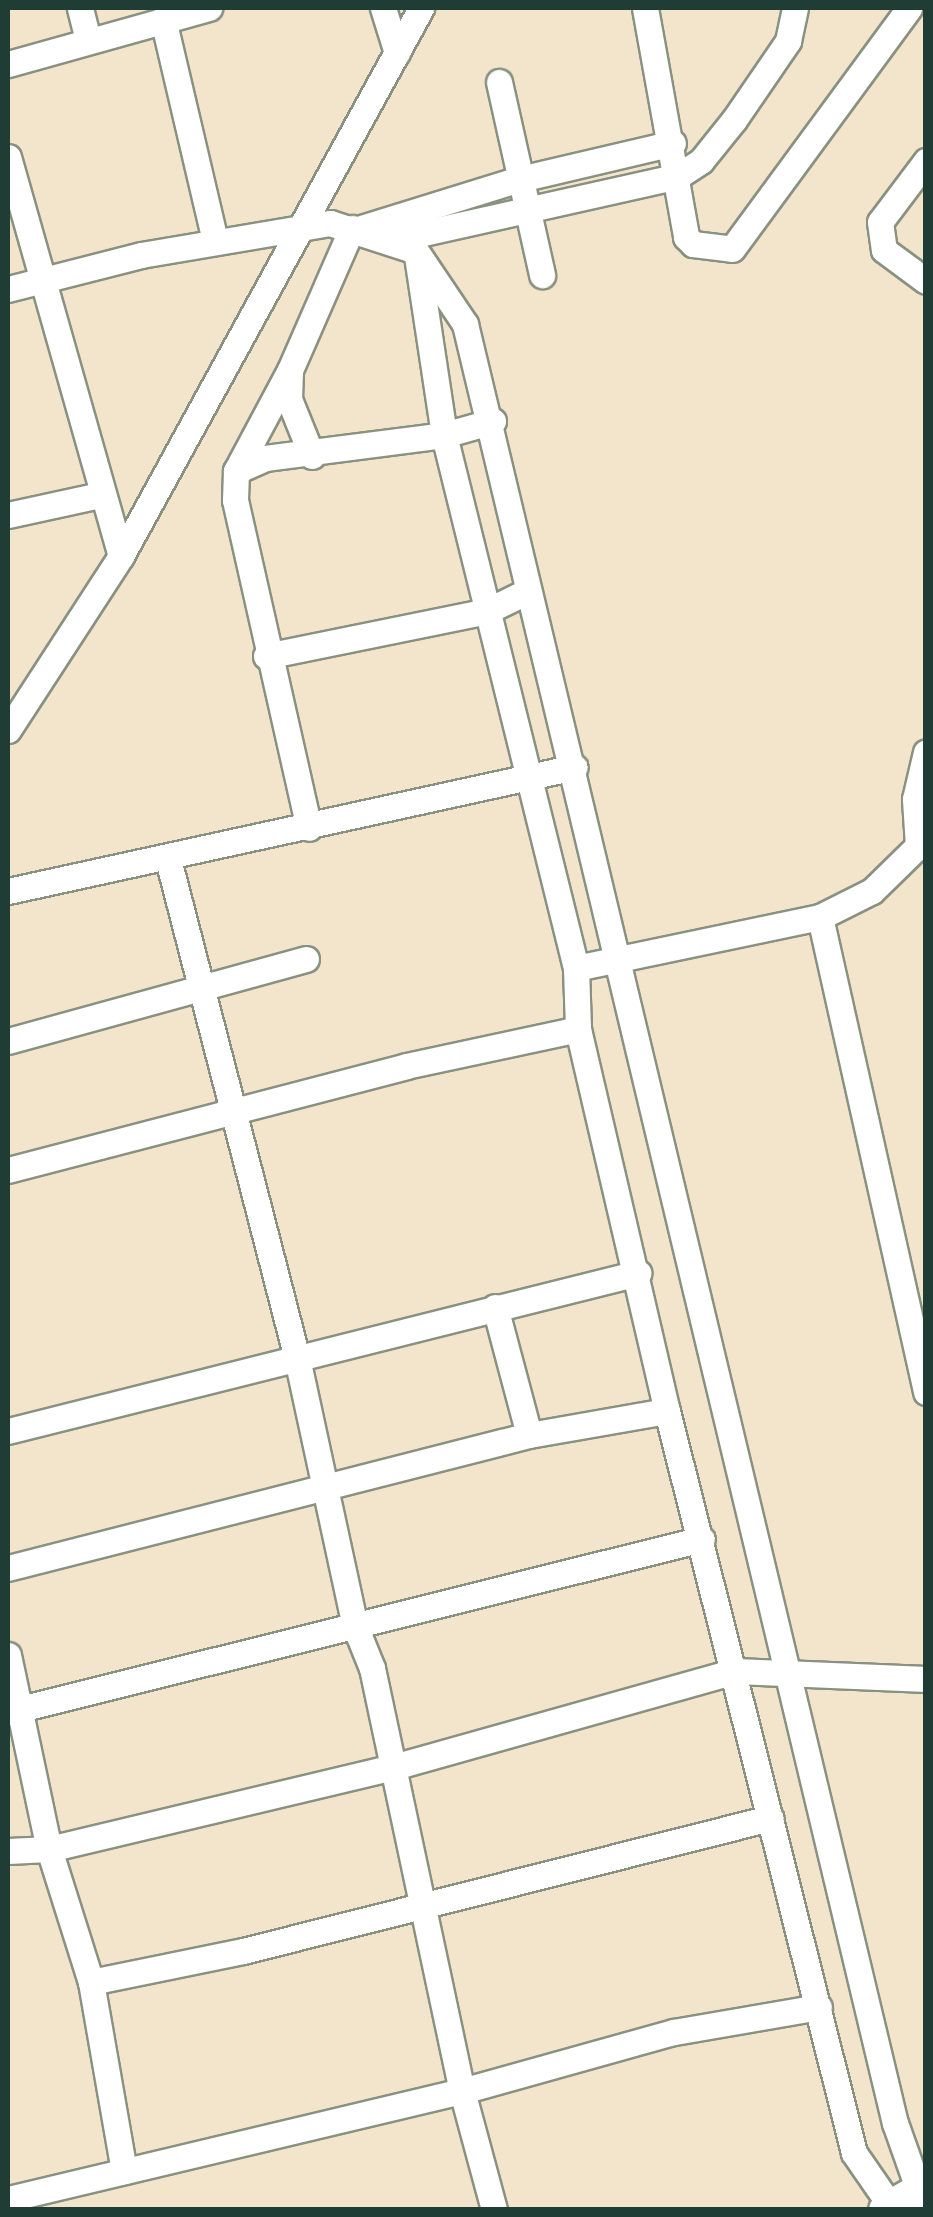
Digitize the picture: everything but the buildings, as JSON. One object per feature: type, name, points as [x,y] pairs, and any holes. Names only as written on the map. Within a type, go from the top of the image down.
[{"type":"street","points":[[80,8],[87,37]]},
{"type":"street","points":[[8,64],[87,37],[209,8]]},
{"type":"street","points":[[383,8],[397,53]]},
{"type":"street","points":[[8,730],[122,556],[308,223],[421,8]]},
{"type":"street","points":[[645,8],[689,241],[732,249],[741,245],[909,8]]},
{"type":"street","points":[[404,246],[678,176],[701,161],[734,120],[788,41],[795,8]]},
{"type":"street","points":[[163,19],[215,241]]},
{"type":"street","points":[[499,82],[542,275]]},
{"type":"street","points":[[309,828],[266,656],[238,518],[236,471],[290,370],[355,228],[520,180],[673,143]]},
{"type":"street","points":[[8,157],[100,494],[122,556]]},
{"type":"street","points":[[926,161],[880,222],[884,250],[926,281]]},
{"type":"street","points":[[8,289],[308,223],[355,228],[404,246],[465,324],[493,421],[528,591],[576,767],[895,2123],[905,2197]]},
{"type":"street","points":[[404,246],[526,779],[576,968],[578,1029],[638,1273],[667,1412],[736,1671],[854,2154],[905,2197]]},
{"type":"street","points":[[290,370],[289,399],[312,456]]},
{"type":"street","points":[[236,471],[265,458],[312,456],[444,434],[493,421]]},
{"type":"street","points":[[8,515],[100,494]]},
{"type":"street","points":[[266,656],[487,611],[528,591]]},
{"type":"street","points":[[576,968],[820,917],[872,891],[922,848],[915,799],[926,752]]},
{"type":"street","points":[[8,891],[576,767]]},
{"type":"street","points":[[168,858],[297,1358],[354,1626],[372,1668],[390,1768],[462,2091],[494,2210]]},
{"type":"street","points":[[820,917],[926,1392]]},
{"type":"street","points":[[8,1041],[306,959]]},
{"type":"street","points":[[8,1170],[578,1029]]},
{"type":"street","points":[[8,1431],[494,1306],[638,1273]]},
{"type":"street","points":[[494,1306],[529,1434]]},
{"type":"street","points":[[8,1568],[529,1434],[667,1412]]},
{"type":"street","points":[[15,1712],[702,1539]]},
{"type":"street","points":[[8,1655],[15,1712],[49,1850],[91,1982],[124,2171]]},
{"type":"street","points":[[8,1851],[49,1850],[390,1768],[736,1671],[786,1668],[926,1679]]},
{"type":"street","points":[[91,1982],[243,1952],[420,1903],[770,1818]]},
{"type":"street","points":[[8,2199],[462,2091],[674,2032],[818,2007]]}]
